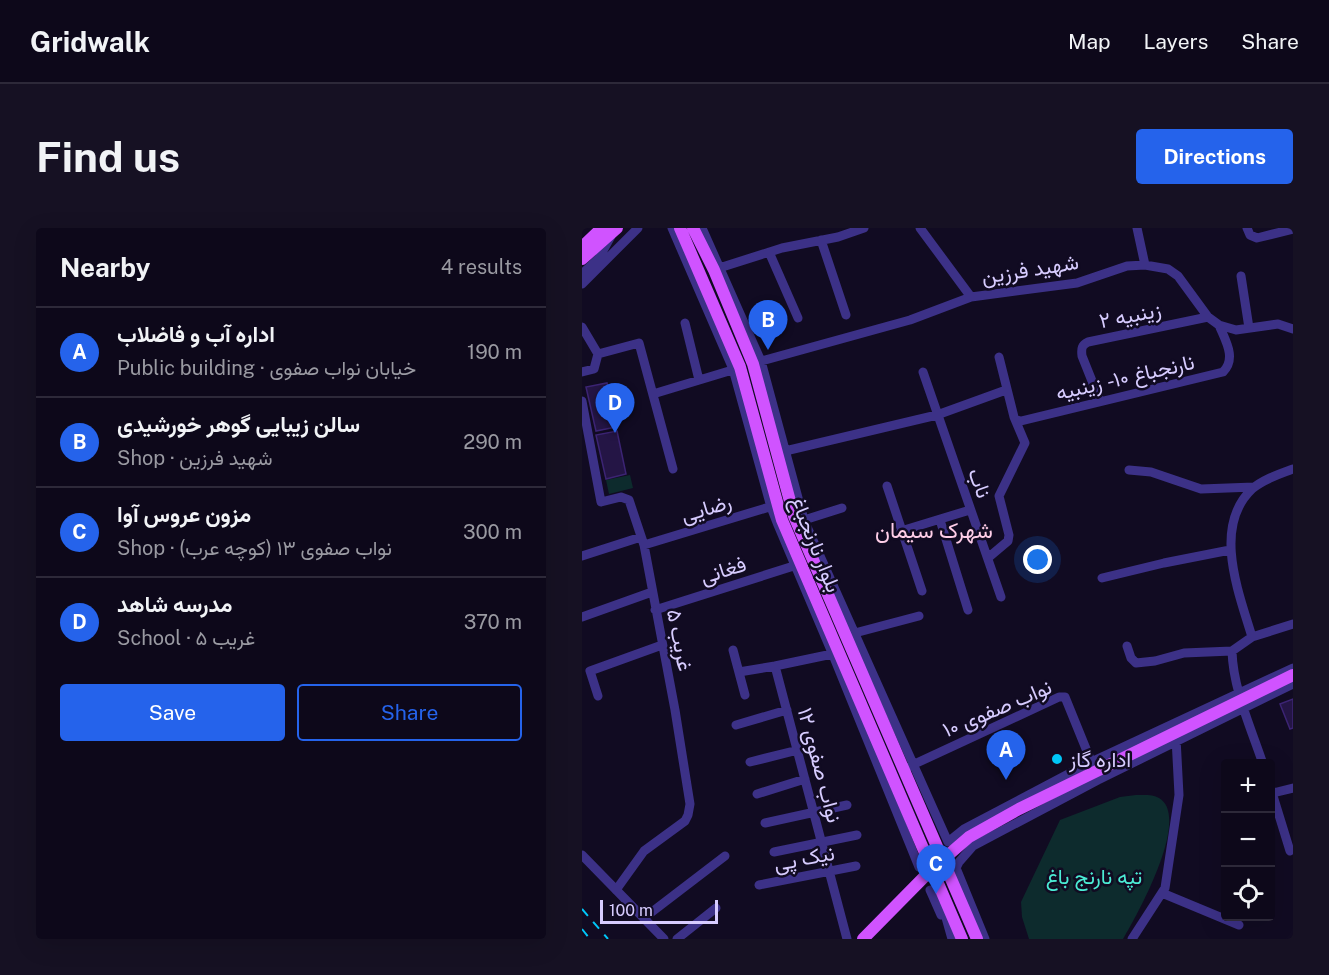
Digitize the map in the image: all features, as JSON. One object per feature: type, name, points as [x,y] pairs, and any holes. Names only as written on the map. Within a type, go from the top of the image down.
[{"type":"main road","name":"بلوار نارنجباغ","points":[[680,228],[737,368],[774,506],[803,562],[837,654],[932,869],[935,888],[962,939]]},
{"type":"main road","name":"بلوار نارنجباغ","points":[[693,228],[717,269],[757,362],[801,521],[803,562],[850,634],[908,767],[943,860],[977,939]]},
{"type":"main road","points":[[582,247],[611,229]]},
{"type":"main road","points":[[582,259],[611,229]]},
{"type":"main road","points":[[862,939],[932,869],[969,837],[1093,766],[1176,737],[1293,675]]},
{"type":"street","points":[[582,284],[638,228]]},
{"type":"street","points":[[672,228],[737,368]]},
{"type":"street","points":[[702,228],[717,269],[769,252],[858,229]]},
{"type":"street","points":[[921,228],[971,297]]},
{"type":"street","points":[[1137,228],[1145,265]]},
{"type":"street","points":[[1247,228],[1250,235],[1257,238],[1293,229]]},
{"type":"street","points":[[582,274],[599,258],[611,229]]},
{"type":"street","points":[[821,240],[846,315]]},
{"type":"street","points":[[769,252],[798,318]]},
{"type":"street","name":"شهید فرزین","points":[[653,394],[757,362],[910,320],[971,297],[1077,284],[1127,266],[1145,265],[1168,269],[1178,276],[1208,317],[1219,325],[1236,330],[1278,324],[1293,328]]},
{"type":"street","points":[[1241,276],[1249,328]]},
{"type":"street","name":"زینبیه ۲","points":[[1100,401],[1082,356],[1084,345],[1088,342],[1208,317]]},
{"type":"street","points":[[685,323],[699,380]]},
{"type":"street","name":"نارنجباغ ۱۰ - زینبیه","points":[[1017,420],[1021,421],[1223,372],[1228,367],[1230,355],[1219,325]]},
{"type":"street","points":[[582,327],[598,354],[594,369],[582,372]]},
{"type":"street","points":[[598,354],[639,343],[673,469]]},
{"type":"street","points":[[988,557],[1008,541],[1009,535],[999,496],[1025,443],[1014,417],[999,357]]},
{"type":"street","name":"ناب","points":[[923,372],[1001,597]]},
{"type":"street","points":[[781,452],[937,415],[1006,390]]},
{"type":"street","name":"غریب ۵","points":[[582,401],[601,502],[621,497],[629,500],[642,541],[690,804],[685,820],[644,851],[616,890]]},
{"type":"street","points":[[1252,637],[1235,579],[1230,550],[1233,525],[1243,499],[1254,488],[1293,469]]},
{"type":"street","points":[[1129,470],[1151,472],[1201,489],[1254,488]]},
{"type":"street","points":[[887,486],[922,591]]},
{"type":"street","name":"رضایی","points":[[582,556],[774,506]]},
{"type":"street","points":[[842,508],[801,521],[850,634],[919,616]]},
{"type":"street","points":[[901,531],[970,510]]},
{"type":"street","points":[[940,520],[968,609]]},
{"type":"street","points":[[1102,578],[1230,550]]},
{"type":"street","name":"فغانی","points":[[655,610],[803,562]]},
{"type":"street","points":[[582,617],[652,592]]},
{"type":"street","points":[[1126,646],[1136,663],[1184,654],[1232,651],[1252,637],[1293,624]]},
{"type":"street","points":[[598,696],[590,671],[662,645]]},
{"type":"street","points":[[733,650],[745,695]]},
{"type":"street","points":[[1232,651],[1232,666],[1261,759]]},
{"type":"street","points":[[739,672],[837,654],[919,867]]},
{"type":"street","name":"نواب صفوی ۱۲","points":[[775,666],[847,939]]},
{"type":"street","points":[[1242,701],[1293,668]]},
{"type":"street","points":[[908,767],[948,842],[964,829],[1093,766],[1242,701],[1293,684]]},
{"type":"street","name":"نواب صفوی ۱۰","points":[[908,767],[1059,697],[1065,697],[1093,766]]},
{"type":"street","points":[[736,724],[787,710]]},
{"type":"street","points":[[985,939],[956,868],[973,846],[1176,737],[1179,795],[1165,888],[1132,939]]},
{"type":"street","points":[[750,762],[798,750]]},
{"type":"street","points":[[757,794],[805,779]]},
{"type":"street","points":[[1275,790],[1293,788]]},
{"type":"street","points":[[1275,800],[1290,851]]},
{"type":"street","points":[[765,823],[848,805]]},
{"type":"street","points":[[774,852],[857,835]]},
{"type":"street","points":[[582,855],[664,939]]},
{"type":"street","points":[[644,918],[725,856]]},
{"type":"street","name":"نیک پی","points":[[759,885],[856,866]]},
{"type":"street","points":[[935,888],[939,893],[951,939]]},
{"type":"street","points":[[1162,893],[1239,925]]},
{"type":"street","points":[[677,939],[716,908]]},
{"type":"green space","points":[[630,475],[633,488],[609,494],[606,480]]},
{"type":"green space","name":"تپه نارنج باغ","points":[[1151,795],[1159,798],[1167,809],[1169,825],[1166,845],[1149,890],[1123,939],[1029,939],[1022,917],[1021,902],[1060,820],[1120,797]]},
{"type":"building","points":[[607,383],[616,427],[596,431],[586,387]]},
{"type":"building","points":[[617,431],[626,474],[606,479],[596,435]]},
{"type":"building","points":[[1293,699],[1293,728],[1290,729],[1280,704]]},
{"type":"railway","points":[[582,909],[608,939]]},
{"type":"railway","points":[[582,929],[590,939]]},
{"type":"place","name":"سالن زیبایی گوهر خورشیدی","points":[[768,350]]},
{"type":"place","name":"مدرسه شاهد","points":[[615,433]]},
{"type":"place","name":"اداره گاز","points":[[1057,759]]},
{"type":"place","name":"اداره آب و فاضلاب","points":[[1006,780]]},
{"type":"place","name":"مزون عروس آوا","points":[[936,894]]},
{"type":"district","name":"شهرک سیمان","points":[[934,530]]}]
